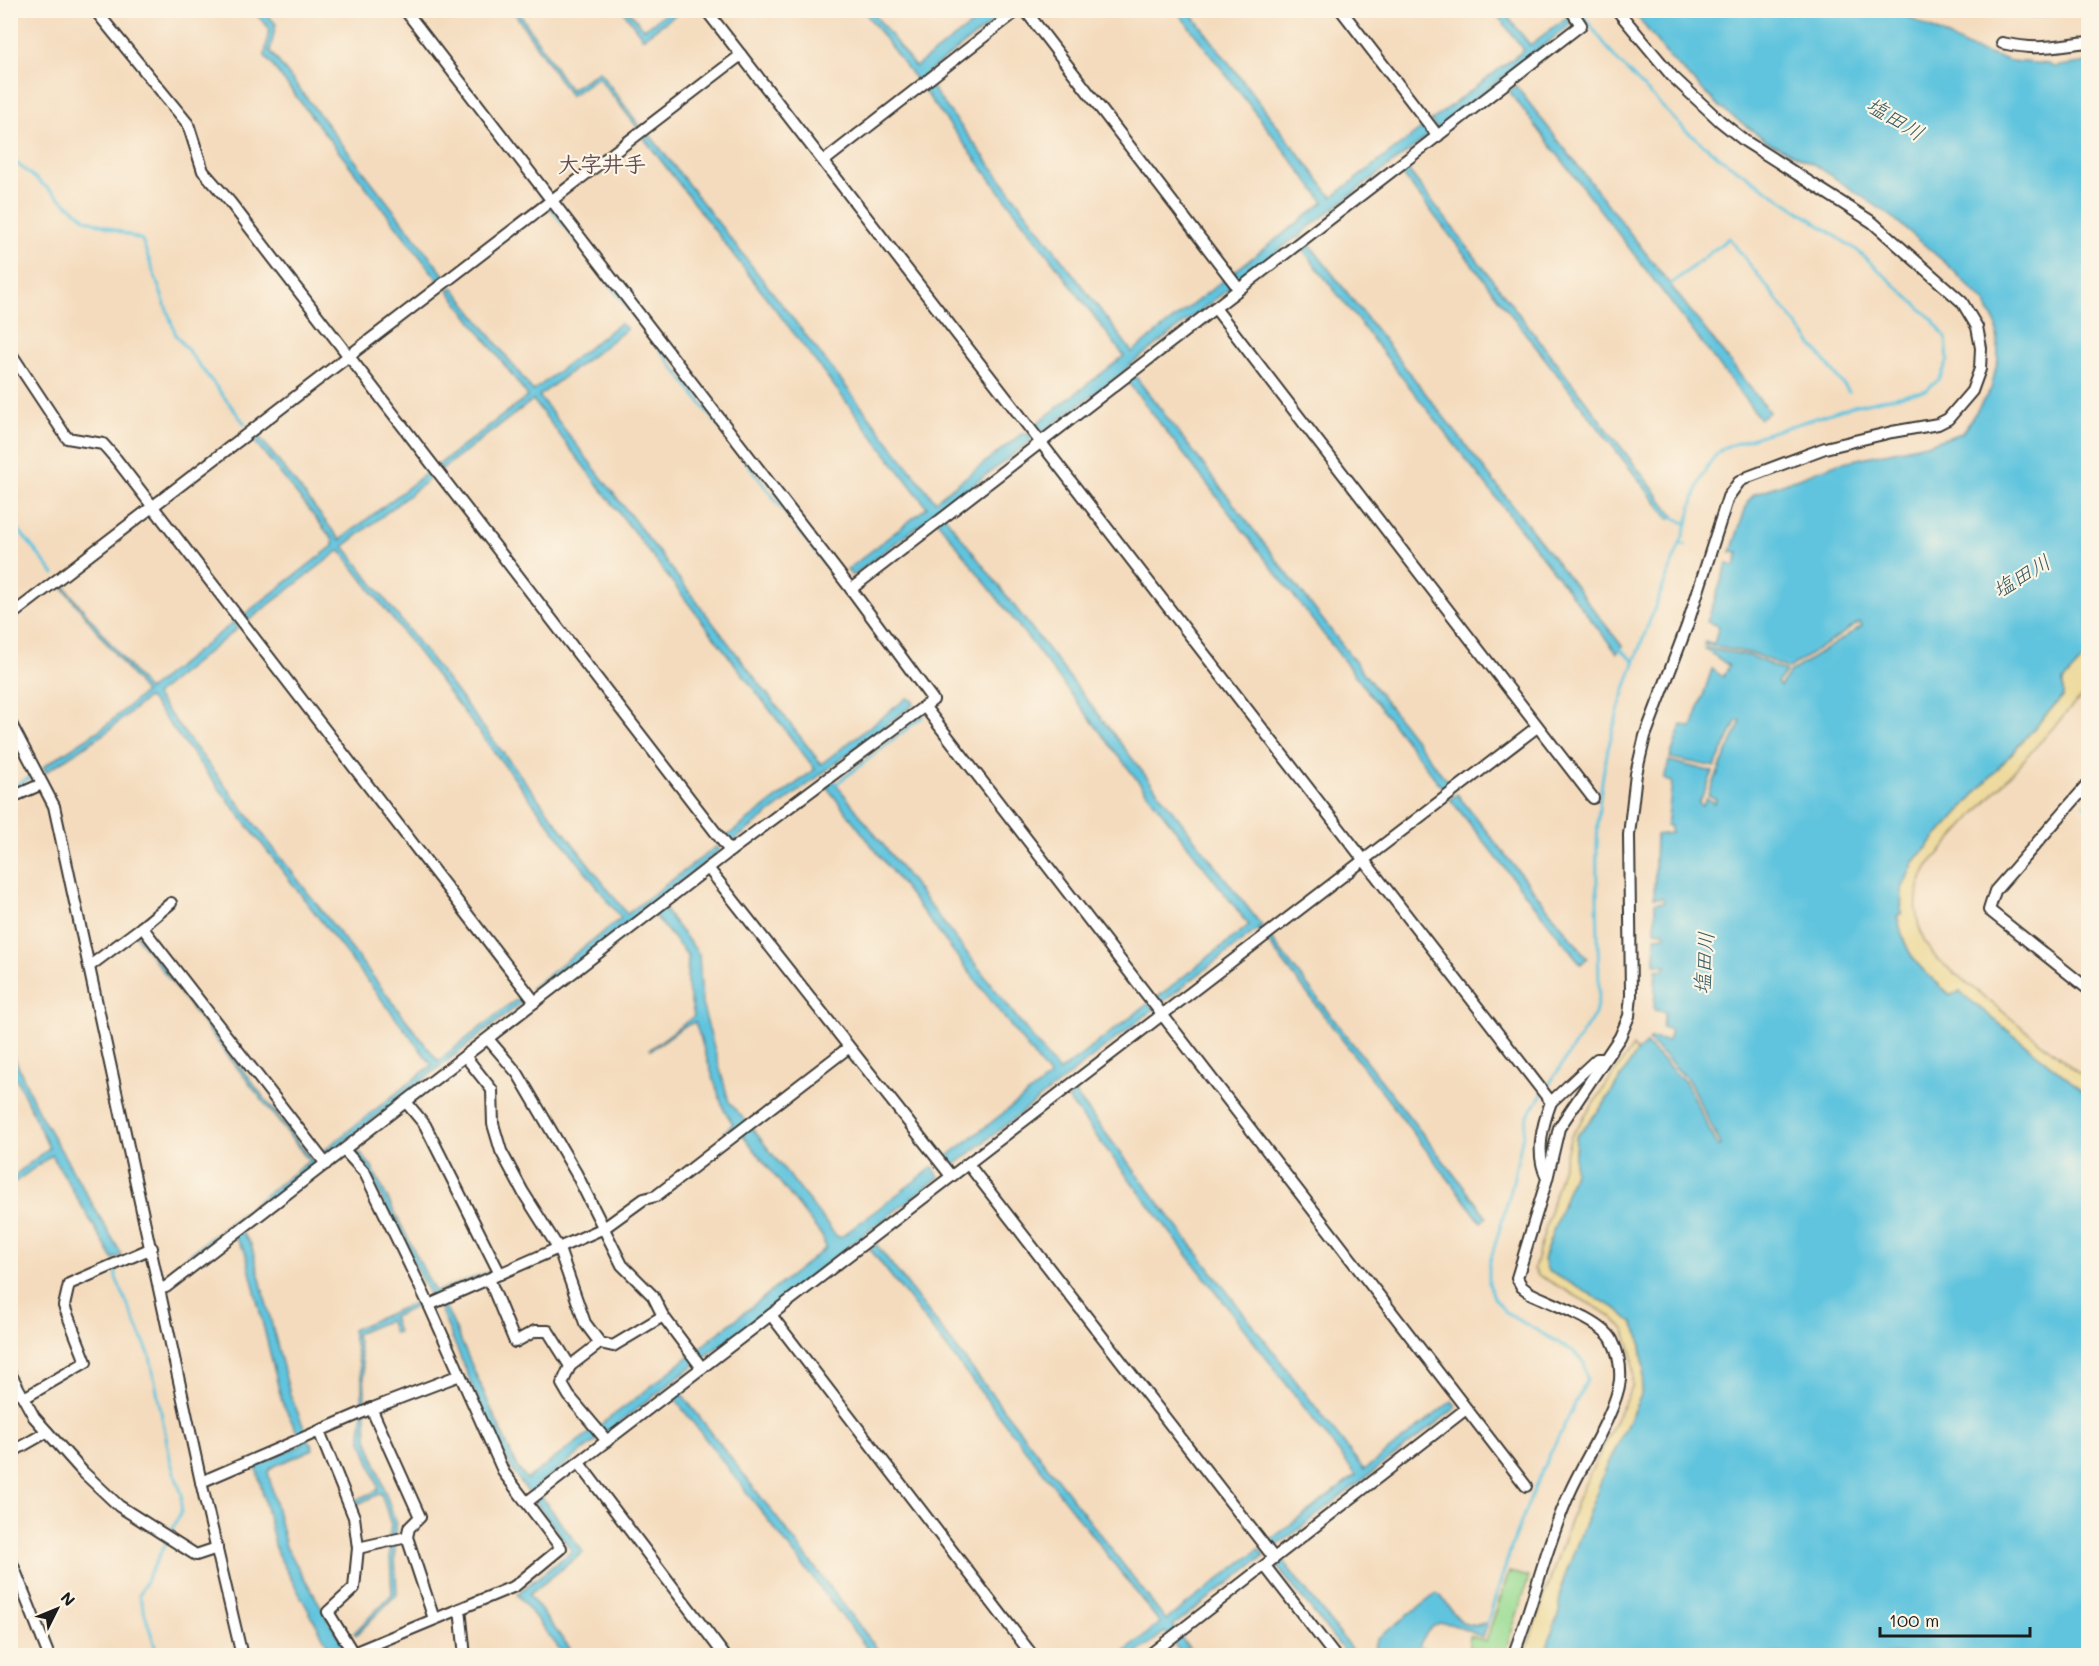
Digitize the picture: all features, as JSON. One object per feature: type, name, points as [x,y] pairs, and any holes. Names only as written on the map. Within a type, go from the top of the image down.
[{"type":"street","points":[[95,10],[188,124],[203,171],[209,180],[230,202],[730,851]]},
{"type":"street","points":[[161,1288],[166,1287],[237,1233],[730,851],[933,700],[851,589],[405,10]]},
{"type":"street","points":[[706,10],[1537,1088],[1549,1100]]},
{"type":"street","points":[[824,161],[1018,10]]},
{"type":"street","points":[[1025,10],[1234,283]]},
{"type":"street","points":[[1341,10],[1434,130]]},
{"type":"street","points":[[851,589],[946,515],[1035,437],[1128,375],[1215,308],[1234,283],[1302,241],[1400,165],[1434,130],[1507,82],[1581,26],[1570,10]]},
{"type":"street","points":[[1513,1656],[1569,1493],[1613,1403],[1620,1380],[1618,1355],[1611,1337],[1599,1327],[1530,1293],[1522,1287],[1517,1278],[1547,1179],[1559,1128],[1620,1036],[1629,1016],[1631,995],[1629,835],[1636,774],[1645,736],[1687,626],[1728,497],[1739,482],[1748,477],[1825,448],[1938,424],[1948,419],[1972,391],[1980,369],[1981,348],[1977,327],[1962,302],[1872,222],[1745,141],[1720,121],[1672,76],[1617,10]]},
{"type":"street","points":[[2002,44],[2028,49],[2049,49],[2088,42]]},
{"type":"street","points":[[10,616],[741,55]]},
{"type":"street","points":[[1215,308],[1593,798]]},
{"type":"street","points":[[10,352],[67,438],[103,444],[535,1002]]},
{"type":"street","points":[[924,706],[1526,1486]]},
{"type":"street","points":[[10,722],[54,806],[91,965],[201,1482],[243,1656]]},
{"type":"street","points":[[529,1500],[673,1390],[700,1365],[771,1315],[869,1240],[946,1170],[968,1164],[1065,1088],[1156,1007],[1264,935],[1537,727]]},
{"type":"street","points":[[10,798],[42,784]]},
{"type":"street","points":[[2088,784],[1995,891],[1989,910],[2088,989]]},
{"type":"street","points":[[708,868],[946,1170]]},
{"type":"street","points":[[91,965],[171,903]]},
{"type":"street","points":[[142,927],[326,1164]]},
{"type":"street","points":[[488,1039],[518,1074],[576,1173],[622,1265],[653,1296],[663,1316],[700,1365]]},
{"type":"street","points":[[435,1302],[603,1228],[644,1199],[656,1196],[848,1048]]},
{"type":"street","points":[[465,1056],[492,1090],[493,1124],[501,1150],[523,1192],[559,1249],[585,1323],[600,1343],[613,1346],[663,1316]]},
{"type":"street","points":[[1547,1179],[1542,1168],[1542,1127],[1549,1100],[1597,1059],[1603,1059]]},
{"type":"street","points":[[406,1102],[425,1125],[500,1274]]},
{"type":"street","points":[[315,1434],[354,1517],[358,1548],[354,1588],[328,1612],[350,1654],[515,1586],[561,1548],[529,1500],[504,1473],[460,1376],[435,1302],[365,1173],[344,1150]]},
{"type":"street","points":[[968,1164],[1272,1555],[1335,1656]]},
{"type":"street","points":[[24,1398],[86,1362],[64,1306],[69,1284],[152,1248]]},
{"type":"street","points":[[489,1279],[515,1342],[535,1331],[548,1331],[570,1366]]},
{"type":"street","points":[[771,1315],[1032,1656]]},
{"type":"street","points":[[600,1343],[570,1366],[562,1384],[607,1441]]},
{"type":"street","points":[[10,1373],[47,1432],[118,1506],[196,1555],[217,1548]]},
{"type":"street","points":[[201,1482],[367,1410],[460,1376]]},
{"type":"street","points":[[1148,1656],[1272,1555],[1466,1409]]},
{"type":"street","points":[[358,1548],[397,1539],[420,1517],[367,1410]]},
{"type":"street","points":[[10,1453],[47,1432]]},
{"type":"street","points":[[579,1463],[725,1656]]},
{"type":"street","points":[[397,1539],[434,1619]]},
{"type":"street","points":[[10,1558],[50,1656]]},
{"type":"street","points":[[460,1609],[465,1656]]},
{"type":"green space","points":[[1509,1572],[1529,1577],[1504,1655],[1468,1655],[1470,1636],[1486,1641]]},
{"type":"sand","points":[[2088,654],[2088,689],[1928,866],[1918,890],[1917,914],[1923,937],[1937,959],[2088,1080],[2088,1095],[1960,992],[1951,995],[1929,976],[1909,952],[1897,914],[1901,914],[1902,889],[1914,862],[2063,696],[2063,681]]},
{"type":"sand","points":[[1633,1046],[1637,1052],[1604,1104],[1576,1137],[1574,1172],[1543,1260],[1617,1309],[1633,1323],[1640,1338],[1644,1369],[1641,1395],[1602,1478],[1561,1587],[1560,1609],[1547,1648],[1538,1655],[1524,1656],[1578,1498],[1632,1387],[1633,1358],[1625,1330],[1608,1314],[1538,1275],[1534,1269],[1571,1136]]},
{"type":"water","points":[[253,11],[263,11],[276,24],[270,51],[444,275],[438,280],[265,56],[269,28]]},
{"type":"water","points":[[513,11],[518,11],[570,90],[599,71],[640,126],[638,128],[598,77],[570,96]]},
{"type":"water","points":[[623,11],[629,11],[644,29],[669,11],[681,11],[643,38]]},
{"type":"water","points":[[864,11],[872,11],[915,67],[990,11],[1007,11],[923,76],[1132,352],[1225,279],[1227,281],[1236,275],[1234,272],[1324,202],[1177,11],[1189,11],[1332,197],[1425,126],[1432,133],[1303,232],[1300,238],[1295,238],[1240,280],[1238,278],[1229,284],[1231,287],[1121,374],[1038,435],[1037,433],[1030,439],[1031,441],[940,510],[1262,926],[1260,928],[1268,938],[1270,937],[1487,1217],[1481,1222],[1258,929],[1160,1004],[1155,999],[1249,925],[933,515],[852,576],[847,570],[927,507],[643,137],[649,134],[935,501],[1024,432],[1027,435],[1034,429],[1032,427],[1124,356]]},
{"type":"water","points":[[1494,11],[1503,11],[1530,45],[1567,17],[1571,24],[1437,129],[1431,121],[1524,50]]},
{"type":"water","name":"塩田川","points":[[1633,11],[1897,11],[1972,49],[2011,61],[2048,64],[2053,67],[2088,62],[2088,654],[2063,681],[2063,696],[1914,862],[1902,889],[1901,914],[1897,915],[1909,952],[1929,976],[1950,995],[1960,992],[2088,1095],[2088,1655],[1538,1655],[1547,1647],[1560,1609],[1561,1587],[1602,1478],[1641,1395],[1644,1369],[1640,1338],[1633,1323],[1617,1309],[1548,1271],[1543,1260],[1574,1172],[1576,1137],[1604,1104],[1637,1052],[1646,1044],[1686,1083],[1718,1146],[1721,1145],[1688,1080],[1649,1041],[1651,1038],[1668,1041],[1671,1030],[1662,1027],[1666,1012],[1654,1010],[1656,970],[1665,969],[1666,965],[1655,964],[1655,937],[1665,936],[1664,932],[1655,931],[1655,903],[1664,902],[1663,898],[1654,898],[1656,835],[1671,833],[1671,826],[1667,826],[1672,782],[1664,779],[1669,761],[1713,772],[1699,803],[1703,806],[1706,798],[1715,803],[1716,799],[1708,795],[1741,721],[1737,720],[1715,767],[1670,758],[1681,725],[1692,728],[1712,669],[1723,677],[1729,666],[1704,648],[1752,656],[1786,672],[1777,683],[1780,686],[1790,672],[1862,626],[1860,622],[1788,669],[1755,654],[1704,645],[1705,641],[1714,644],[1719,626],[1707,622],[1727,564],[1735,566],[1739,552],[1731,552],[1748,501],[1755,494],[1839,463],[1931,443],[1962,433],[1991,389],[1998,359],[1997,327],[1986,304],[1950,267],[1891,216],[1815,165],[1767,141],[1721,108],[1668,56]]},
{"type":"water","points":[[1516,86],[1769,412],[1760,419],[1509,91]]},
{"type":"water","points":[[1406,167],[1674,516],[1669,519],[1400,171]]},
{"type":"water","points":[[1310,245],[1622,646],[1617,653],[1303,250]]},
{"type":"water","points":[[453,287],[533,391],[620,323],[627,329],[539,396],[821,764],[907,698],[914,704],[729,844],[726,837],[815,769],[533,400],[442,469],[438,465],[528,396],[448,290]]},
{"type":"water","points":[[1135,376],[1450,785],[1444,790],[1128,382]]},
{"type":"water","points":[[258,435],[340,540],[428,472],[432,477],[344,546],[627,914],[717,846],[720,851],[534,994],[531,988],[621,918],[340,550],[248,621],[244,615],[333,546],[333,540],[253,439]]},
{"type":"water","points":[[62,583],[148,690],[234,622],[238,628],[155,695],[438,1061],[510,1004],[523,996],[525,1000],[327,1155],[323,1151],[432,1065],[151,700],[147,698],[108,731],[46,772],[43,767],[104,727],[145,692],[60,584]]},
{"type":"water","points":[[833,780],[1059,1072],[1149,1003],[1154,1009],[951,1168],[944,1159],[1050,1077],[826,786]]},
{"type":"water","points":[[1457,794],[1587,958],[1581,964],[1450,799]]},
{"type":"water","points":[[663,908],[699,954],[702,1004],[729,1102],[837,1237],[841,1237],[933,1167],[939,1177],[537,1486],[538,1492],[583,1552],[529,1595],[575,1655],[565,1656],[517,1594],[572,1551],[514,1473],[485,1416],[439,1306],[431,1298],[368,1171],[352,1148],[354,1146],[371,1166],[435,1292],[494,1270],[495,1272],[438,1295],[437,1298],[448,1312],[517,1467],[527,1479],[635,1399],[826,1248],[822,1236],[742,1134],[734,1128],[726,1135],[724,1132],[733,1124],[723,1108],[695,1022],[683,1027],[650,1049],[694,1016],[687,984],[688,956],[654,915]]},
{"type":"water","points":[[139,935],[315,1164],[236,1225],[251,1244],[290,1394],[313,1449],[272,1467],[268,1472],[286,1547],[343,1644],[343,1650],[331,1655],[306,1655],[328,1646],[277,1553],[256,1466],[303,1444],[282,1402],[245,1251],[229,1230],[175,1273],[172,1268],[309,1161],[136,936]]},
{"type":"water","points":[[10,1048],[38,1111],[122,1255],[113,1259],[52,1155],[11,1185],[11,1178],[49,1148],[11,1067]]},
{"type":"water","points":[[1074,1092],[1364,1470],[1452,1401],[1457,1407],[1272,1550],[1266,1543],[1356,1475],[1068,1099]]},
{"type":"water","points":[[876,1244],[1166,1620],[1259,1549],[1264,1556],[1173,1626],[1176,1630],[1168,1635],[1165,1632],[1135,1655],[1121,1655],[1160,1623],[870,1249]]},
{"type":"water","points":[[423,1299],[424,1303],[393,1317],[398,1332],[394,1333],[389,1320],[356,1334],[364,1372],[367,1437],[396,1524],[394,1537],[397,1594],[356,1635],[354,1633],[392,1594],[389,1538],[391,1525],[381,1493],[354,1506],[352,1502],[378,1490],[378,1486],[361,1438],[363,1409],[345,1416],[343,1412],[362,1404],[362,1379],[352,1330]]},
{"type":"water","points":[[681,1393],[882,1655],[872,1655],[674,1398]]},
{"type":"water","points":[[1283,1561],[1356,1655],[1347,1655],[1277,1566]]},
{"type":"water","points":[[1436,1594],[1440,1595],[1465,1624],[1472,1626],[1488,1622],[1483,1637],[1459,1627],[1441,1623],[1428,1631],[1415,1655],[1381,1655],[1375,1648],[1377,1639]]},
{"type":"water","points":[[1179,1635],[1195,1655],[1183,1655],[1171,1641]]},
{"type":"waterway","points":[[1546,1089],[1595,1014],[1599,993],[1597,840],[1602,779],[1608,749],[1632,669],[1682,539],[1697,489],[1708,466],[1725,447],[1853,406],[1927,390],[1940,378],[1948,360],[1946,338],[1933,320],[1858,251],[1723,160],[1684,129],[1616,59],[1579,10]]},
{"type":"waterway","points":[[2003,10],[2031,17],[2039,17],[2059,10]]},
{"type":"waterway","points":[[10,158],[86,219],[142,240],[176,335],[245,424]]},
{"type":"waterway","points":[[521,169],[544,199]]},
{"type":"waterway","points":[[551,208],[854,602]]},
{"type":"waterway","points":[[1667,287],[1729,238],[1849,392]]},
{"type":"waterway","points":[[1669,515],[1687,524]]},
{"type":"waterway","points":[[10,519],[54,574]]},
{"type":"waterway","points":[[1680,544],[1686,546]]},
{"type":"waterway","points":[[1619,648],[1634,661]]},
{"type":"waterway","points":[[835,785],[923,716]]},
{"type":"waterway","points":[[10,788],[31,777]]},
{"type":"waterway","points":[[2084,804],[2088,808]]},
{"type":"waterway","points":[[1487,1624],[1514,1539],[1542,1470],[1587,1380],[1584,1363],[1573,1351],[1506,1313],[1494,1298],[1489,1283],[1489,1265],[1511,1190],[1527,1117],[1542,1094]]},
{"type":"waterway","points":[[116,1266],[116,1278],[150,1356],[171,1463],[182,1495],[181,1512],[170,1534]]},
{"type":"waterway","points":[[158,1656],[139,1595],[167,1540]]},
{"type":"waterway","points":[[1415,1646],[1425,1649]]},
{"type":"district","name":"大字井手","points":[[602,163]]}]
